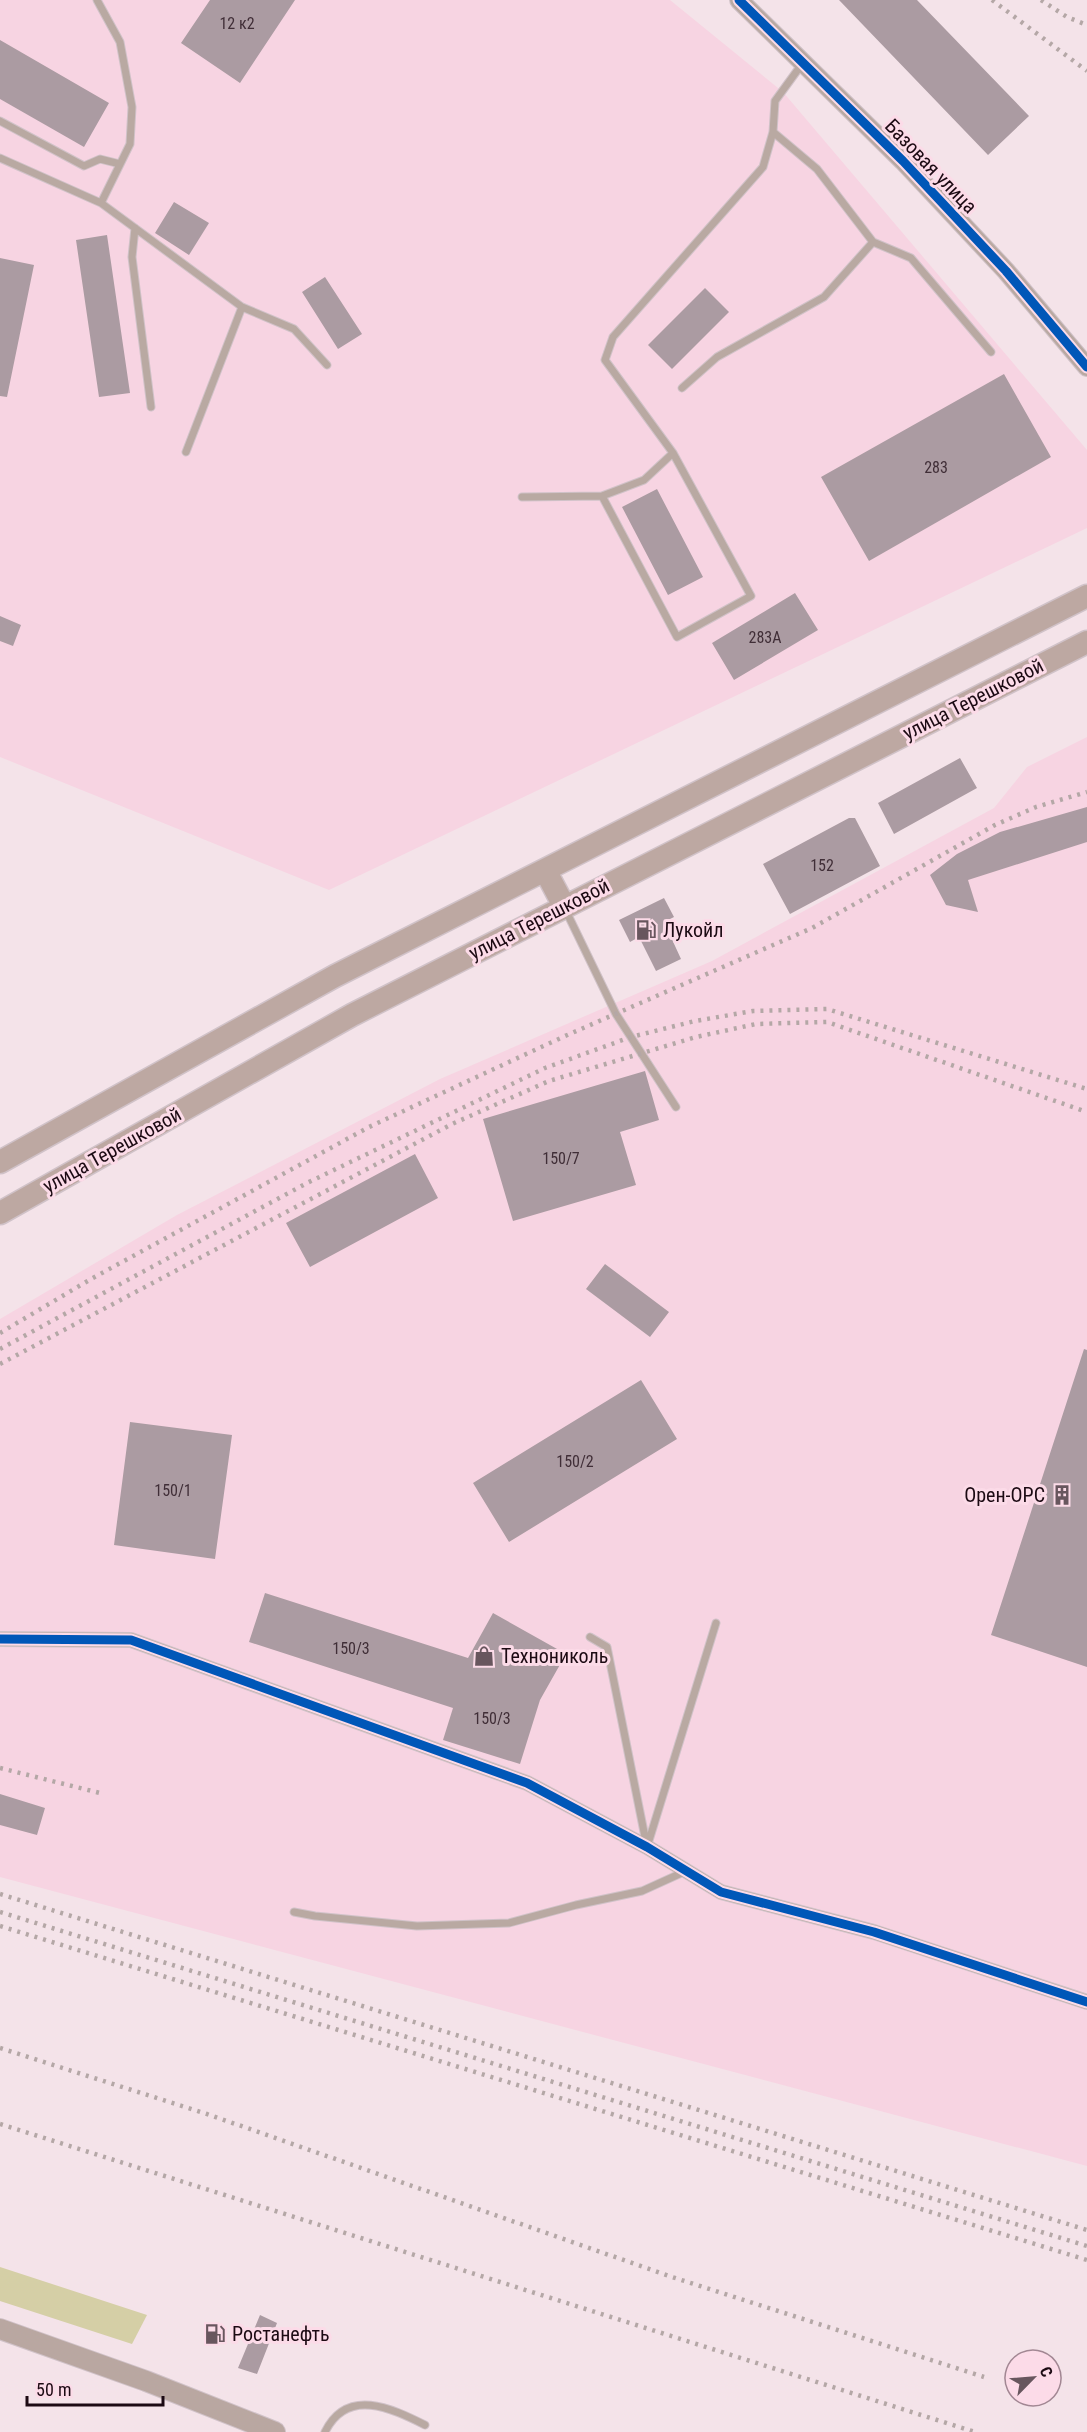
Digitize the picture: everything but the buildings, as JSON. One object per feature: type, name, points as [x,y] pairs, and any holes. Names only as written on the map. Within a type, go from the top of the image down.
[{"type":"main road","name":"улица Терешковой","points":[[0,1162],[335,976],[1087,596]]},
{"type":"main road","name":"улица Терешковой","points":[[0,1213],[352,1015],[1087,642]]},
{"type":"main road","points":[[545,870],[564,906]]},
{"type":"main road","points":[[0,2329],[191,2397],[275,2432]]},
{"type":"street","name":"Базовая улица","points":[[739,0],[903,161],[998,262],[1087,367]]},
{"type":"street","points":[[0,1639],[130,1640],[527,1783],[646,1847],[720,1892],[874,1932],[1087,2002]]},
{"type":"lane","points":[[97,0],[120,42],[132,107],[130,144],[100,203]]},
{"type":"lane","points":[[602,496],[677,637],[751,596],[673,453],[605,360],[613,337],[763,167],[773,132],[776,101],[804,62]]},
{"type":"lane","points":[[0,122],[84,165],[100,159],[120,164]]},
{"type":"lane","points":[[773,132],[817,169],[873,242],[911,258],[991,352]]},
{"type":"lane","points":[[0,158],[100,203],[242,307],[294,329],[327,364]]},
{"type":"lane","points":[[135,228],[132,257],[151,407]]},
{"type":"lane","points":[[682,388],[717,357],[824,297],[873,242]]},
{"type":"lane","points":[[186,452],[242,307]]},
{"type":"lane","points":[[522,497],[602,496],[644,480],[673,453]]},
{"type":"lane","points":[[564,906],[616,1014],[676,1107]]},
{"type":"lane","points":[[646,1847],[716,1623]]},
{"type":"lane","points":[[590,1637],[607,1647],[646,1847]]},
{"type":"lane","points":[[294,1912],[417,1926],[509,1923],[576,1905],[642,1891],[686,1871]]},
{"type":"lane","points":[[325,2432],[331,2420],[341,2410],[370,2404],[402,2413],[426,2425]]},
{"type":"shaded area","points":[[0,0],[670,0],[783,92],[1087,450],[1087,528],[329,890],[0,757]]},
{"type":"shaded area","points":[[1087,737],[1087,2166],[0,1877],[0,1319],[177,1215],[440,1079],[712,961],[994,808],[1027,767]]},
{"type":"shaded area","points":[[0,2267],[147,2315],[132,2344],[0,2301]]},
{"type":"railway","points":[[992,0],[1087,71]]},
{"type":"railway","points":[[1041,0],[1067,17],[1087,25]]},
{"type":"railway","points":[[0,1333],[91,1279],[369,1127],[565,1036],[812,928],[995,825],[1036,807],[1087,792]]},
{"type":"railway","points":[[0,1349],[307,1183],[545,1068],[631,1037],[695,1021],[753,1011],[827,1009],[1087,1089]]},
{"type":"railway","points":[[0,1364],[452,1124],[549,1081],[696,1037],[756,1024],[827,1022],[1087,1112]]},
{"type":"railway","points":[[0,1768],[104,1794]]},
{"type":"railway","points":[[0,1894],[1087,2230]]},
{"type":"railway","points":[[0,1912],[1087,2246]]},
{"type":"railway","points":[[0,1926],[1087,2260]]},
{"type":"railway","points":[[0,2048],[207,2114],[672,2277],[984,2377]]},
{"type":"railway","points":[[0,2124],[975,2432]]},
{"type":"cycle path","points":[[739,0],[903,161],[1006,271],[1087,367]]},
{"type":"cycle path","points":[[0,1639],[131,1640],[527,1783],[647,1847],[721,1892],[874,1932],[1087,2002]]},
{"type":"place","name":"Лукойл","points":[[646,930]]},
{"type":"place","name":"Орен-ОРС","points":[[1062,1495]]},
{"type":"place","name":"Технониколь","points":[[484,1656]]},
{"type":"place","name":"Ростанефть","points":[[215,2334]]}]
